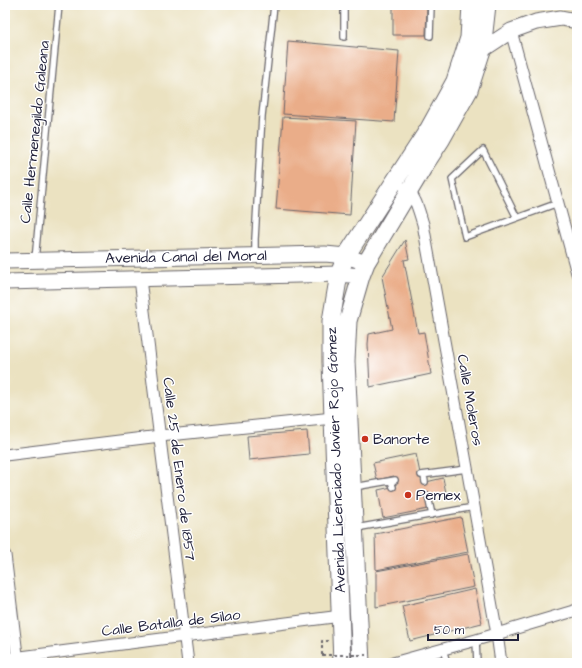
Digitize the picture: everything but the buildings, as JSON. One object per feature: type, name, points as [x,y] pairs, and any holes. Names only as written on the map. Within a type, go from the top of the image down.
[{"type":"main road","name":"Avenida Licenciado Javier Rojo Gómez","points":[[364,659],[346,529],[344,488],[348,321],[364,270],[409,191],[428,130],[455,81],[469,38],[471,5]]},
{"type":"main road","name":"Avenida Licenciado Javier Rojo Gómez","points":[[344,488],[334,418],[331,362],[331,321],[339,274],[346,256],[395,181],[441,140],[469,90],[482,50],[487,5]]},
{"type":"main road","points":[[482,50],[511,31],[536,22],[561,18],[577,20]]},
{"type":"main road","name":"Avenida Canal del Moral","points":[[5,261],[325,254],[346,256],[364,270]]},
{"type":"main road","name":"Avenida Canal del Moral","points":[[5,282],[339,274],[364,270]]},
{"type":"main road","name":"Avenida Licenciado Javier Rojo Gómez","points":[[342,663],[341,616],[346,529]]},
{"type":"street","points":[[511,31],[577,273]]},
{"type":"street","name":"Calle Moleros","points":[[395,181],[409,191],[418,207],[423,224],[501,663]]},
{"type":"street","name":"Calle 25 de Enero de 1857","points":[[140,279],[188,663]]},
{"type":"street","points":[[5,455],[160,436],[334,418]]},
{"type":"street","points":[[5,555],[17,660]]},
{"type":"street","points":[[393,663],[410,661],[443,649],[577,610]]},
{"type":"street","name":"Calle Batalla de Silao","points":[[5,660],[17,660],[341,616]]},
{"type":"lane","name":"Calle Hermenegildo Galeana","points":[[35,261],[60,5]]},
{"type":"lane","points":[[255,255],[262,116],[274,5]]},
{"type":"lane","points":[[344,5],[344,37]]},
{"type":"lane","points":[[430,36],[431,5]]},
{"type":"lane","points":[[517,218],[483,150],[452,179],[465,238],[558,203]]},
{"type":"lane","points":[[425,482],[422,475],[467,469]]},
{"type":"lane","points":[[344,488],[393,482]]},
{"type":"lane","points":[[428,496],[432,515]]},
{"type":"lane","points":[[346,529],[403,517],[432,515],[474,507]]},
{"type":"lane","points":[[476,640],[477,663]]},
{"type":"lane","points":[[443,649],[447,663]]},
{"type":"path","points":[[322,641],[322,655],[364,659]]},
{"type":"place","name":"Banorte","points":[[365,439]]},
{"type":"place","name":"Pemex","points":[[408,495]]}]
